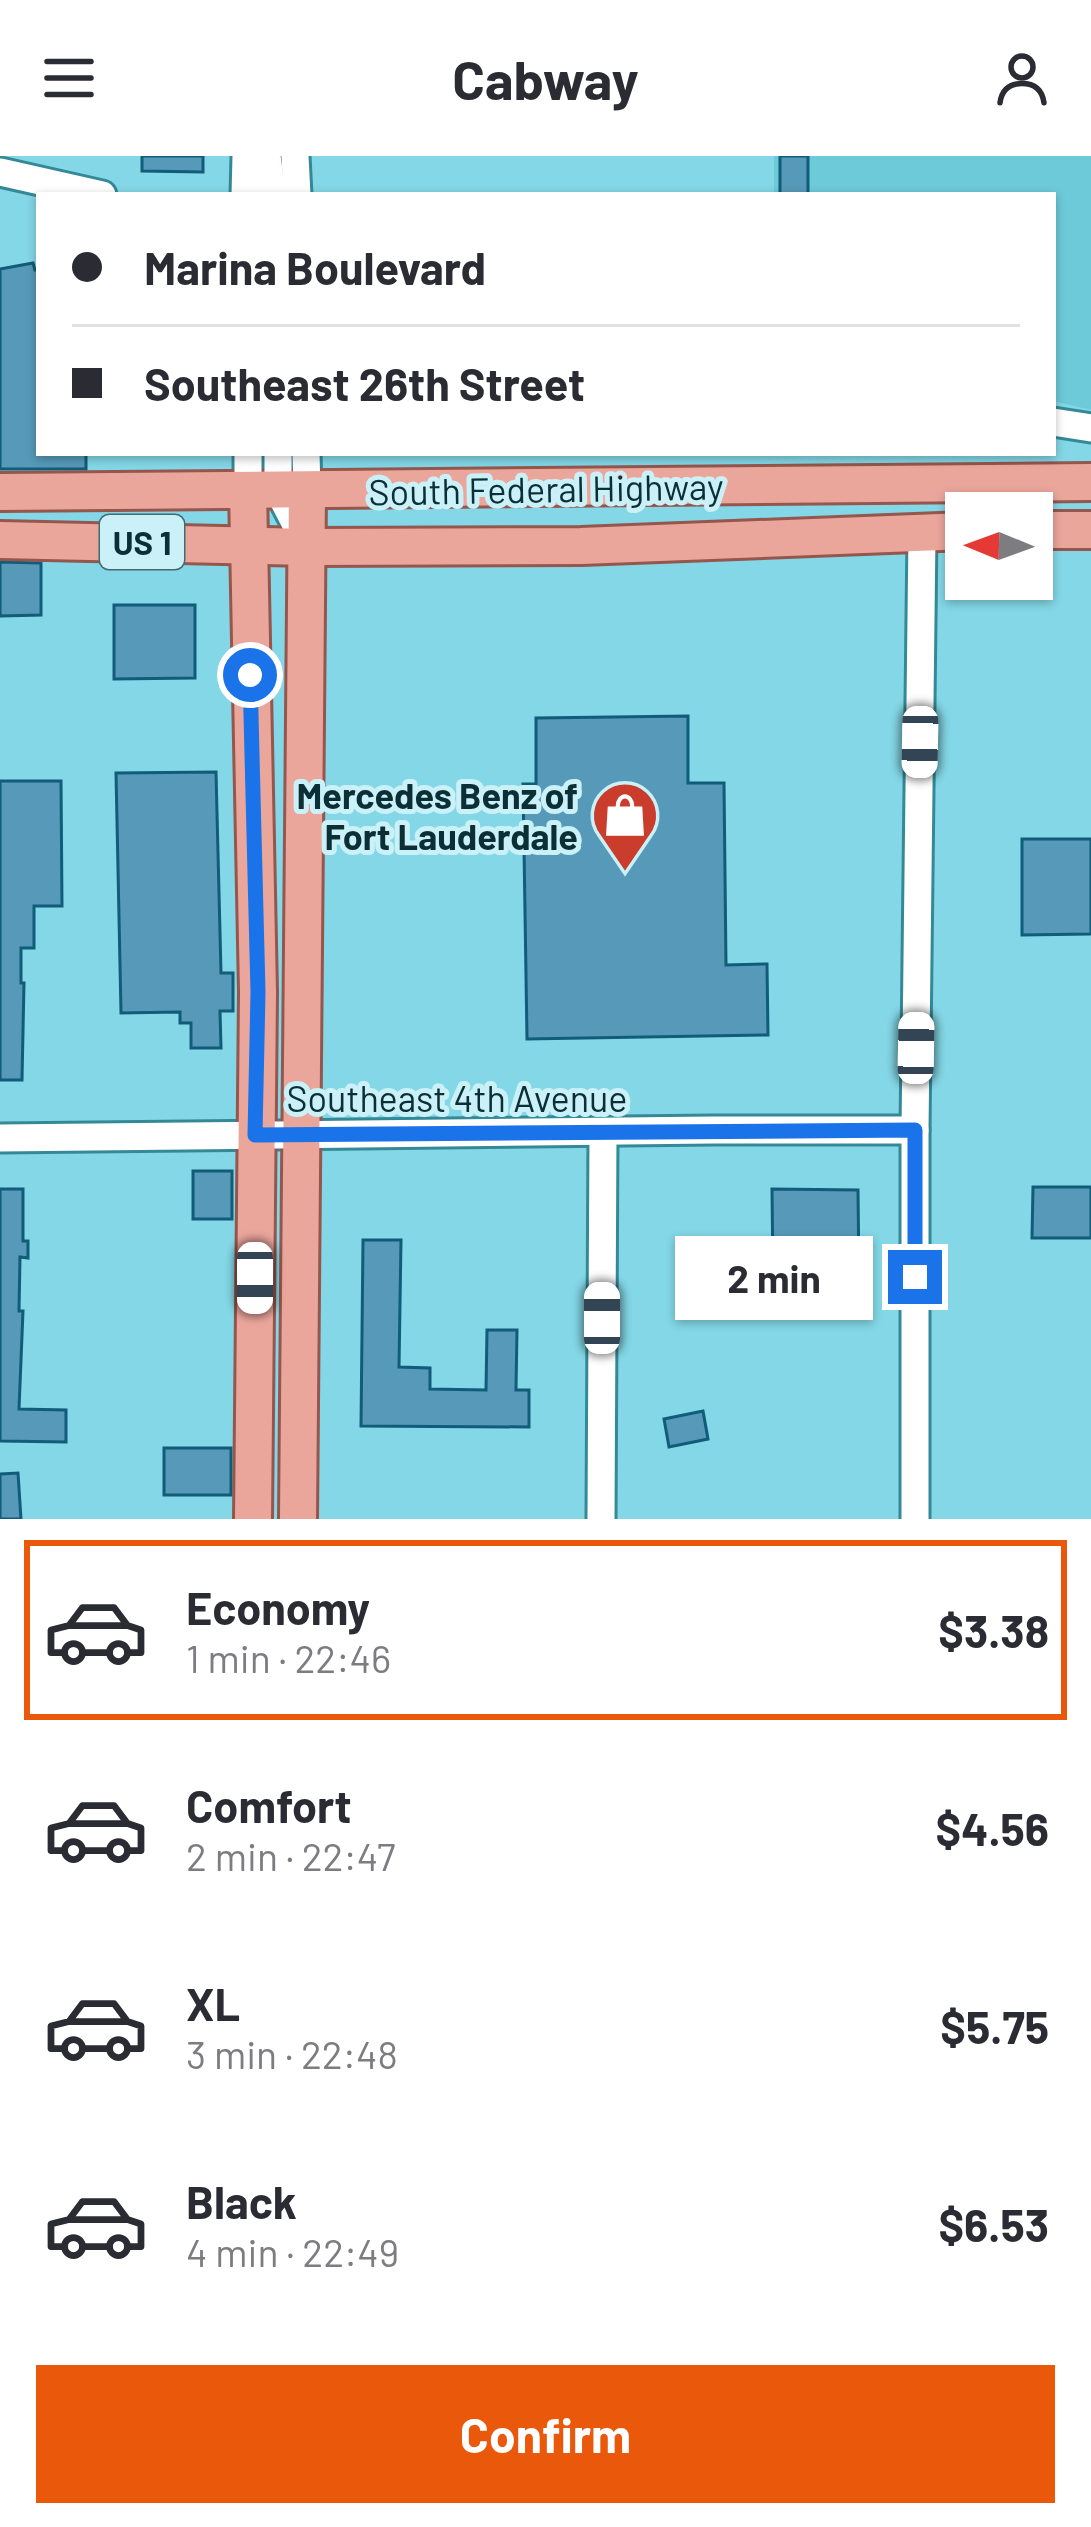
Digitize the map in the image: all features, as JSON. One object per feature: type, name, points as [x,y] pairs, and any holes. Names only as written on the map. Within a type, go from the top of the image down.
[{"type":"main road","points":[[591,487],[608,456]]},
{"type":"main road","name":"South Federal Highway","points":[[0,492],[591,487],[1026,469],[1091,482]]},
{"type":"main road","points":[[922,532],[938,517],[1026,469]]},
{"type":"main road","points":[[253,1519],[258,992],[248,545],[278,490]]},
{"type":"main road","points":[[278,490],[308,548],[298,1519]]},
{"type":"main road","points":[[1053,530],[1091,530]]},
{"type":"main road","name":"South Federal Highway","points":[[0,539],[308,548],[620,545],[945,531]]},
{"type":"street","points":[[245,192],[246,156]]},
{"type":"street","points":[[267,156],[272,192]]},
{"type":"street","points":[[295,156],[297,192]]},
{"type":"street","points":[[0,172],[89,192]]},
{"type":"street","points":[[1056,422],[1091,428]]},
{"type":"street","points":[[250,456],[278,490]]},
{"type":"street","points":[[278,456],[278,490]]},
{"type":"street","points":[[278,490],[304,456]]},
{"type":"street","points":[[915,1519],[922,532]]},
{"type":"street","name":"Southeast 4th Avenue","points":[[0,1138],[915,1130]]},
{"type":"street","points":[[602,1519],[603,1133]]},
{"type":"shaded area","points":[[774,156],[1091,156],[1091,410],[1056,402],[1056,192],[774,192]]},
{"type":"building","points":[[142,156],[203,156],[203,172],[142,171]]},
{"type":"building","points":[[780,156],[808,156],[808,192],[780,192]]},
{"type":"building","points":[[33,263],[36,270],[36,456],[86,456],[86,469],[0,469],[0,269]]},
{"type":"building","points":[[0,562],[41,563],[41,615],[0,616]]},
{"type":"building","points":[[114,605],[195,605],[195,678],[114,679]]},
{"type":"building","name":"Mercedes Benz of Fort Lauderdale","points":[[688,716],[688,783],[724,783],[726,965],[767,964],[768,1035],[527,1039],[523,784],[536,784],[536,718]]},
{"type":"building","points":[[216,772],[221,973],[233,973],[233,1011],[220,1011],[221,1048],[191,1048],[191,1023],[180,1023],[180,1012],[121,1013],[116,773]]},
{"type":"building","points":[[0,781],[61,781],[62,906],[34,906],[34,948],[21,948],[22,1080],[0,1080]]},
{"type":"building","points":[[1022,839],[1091,839],[1091,934],[1022,935]]},
{"type":"building","points":[[193,1171],[232,1171],[232,1219],[193,1219]]},
{"type":"building","points":[[1033,1187],[1091,1187],[1091,1238],[1032,1238]]},
{"type":"building","points":[[0,1189],[23,1189],[23,1241],[28,1241],[28,1258],[20,1257],[19,1409],[66,1410],[66,1442],[0,1441]]},
{"type":"building","points":[[772,1189],[858,1190],[859,1277],[773,1276]]},
{"type":"building","points":[[363,1240],[401,1240],[399,1367],[430,1368],[430,1389],[486,1390],[487,1330],[517,1330],[516,1390],[529,1390],[529,1427],[361,1426]]},
{"type":"building","points":[[703,1411],[708,1439],[669,1447],[664,1419]]},
{"type":"building","points":[[164,1448],[231,1448],[231,1495],[164,1495]]},
{"type":"building","points":[[18,1473],[21,1519],[0,1519],[0,1474]]},
{"type":"place","name":"Mercedes Benz of Fort Lauderdale","points":[[625,874]]},
{"type":"route","points":[[250,675],[258,992],[255,1135],[915,1130],[915,1277]]}]
